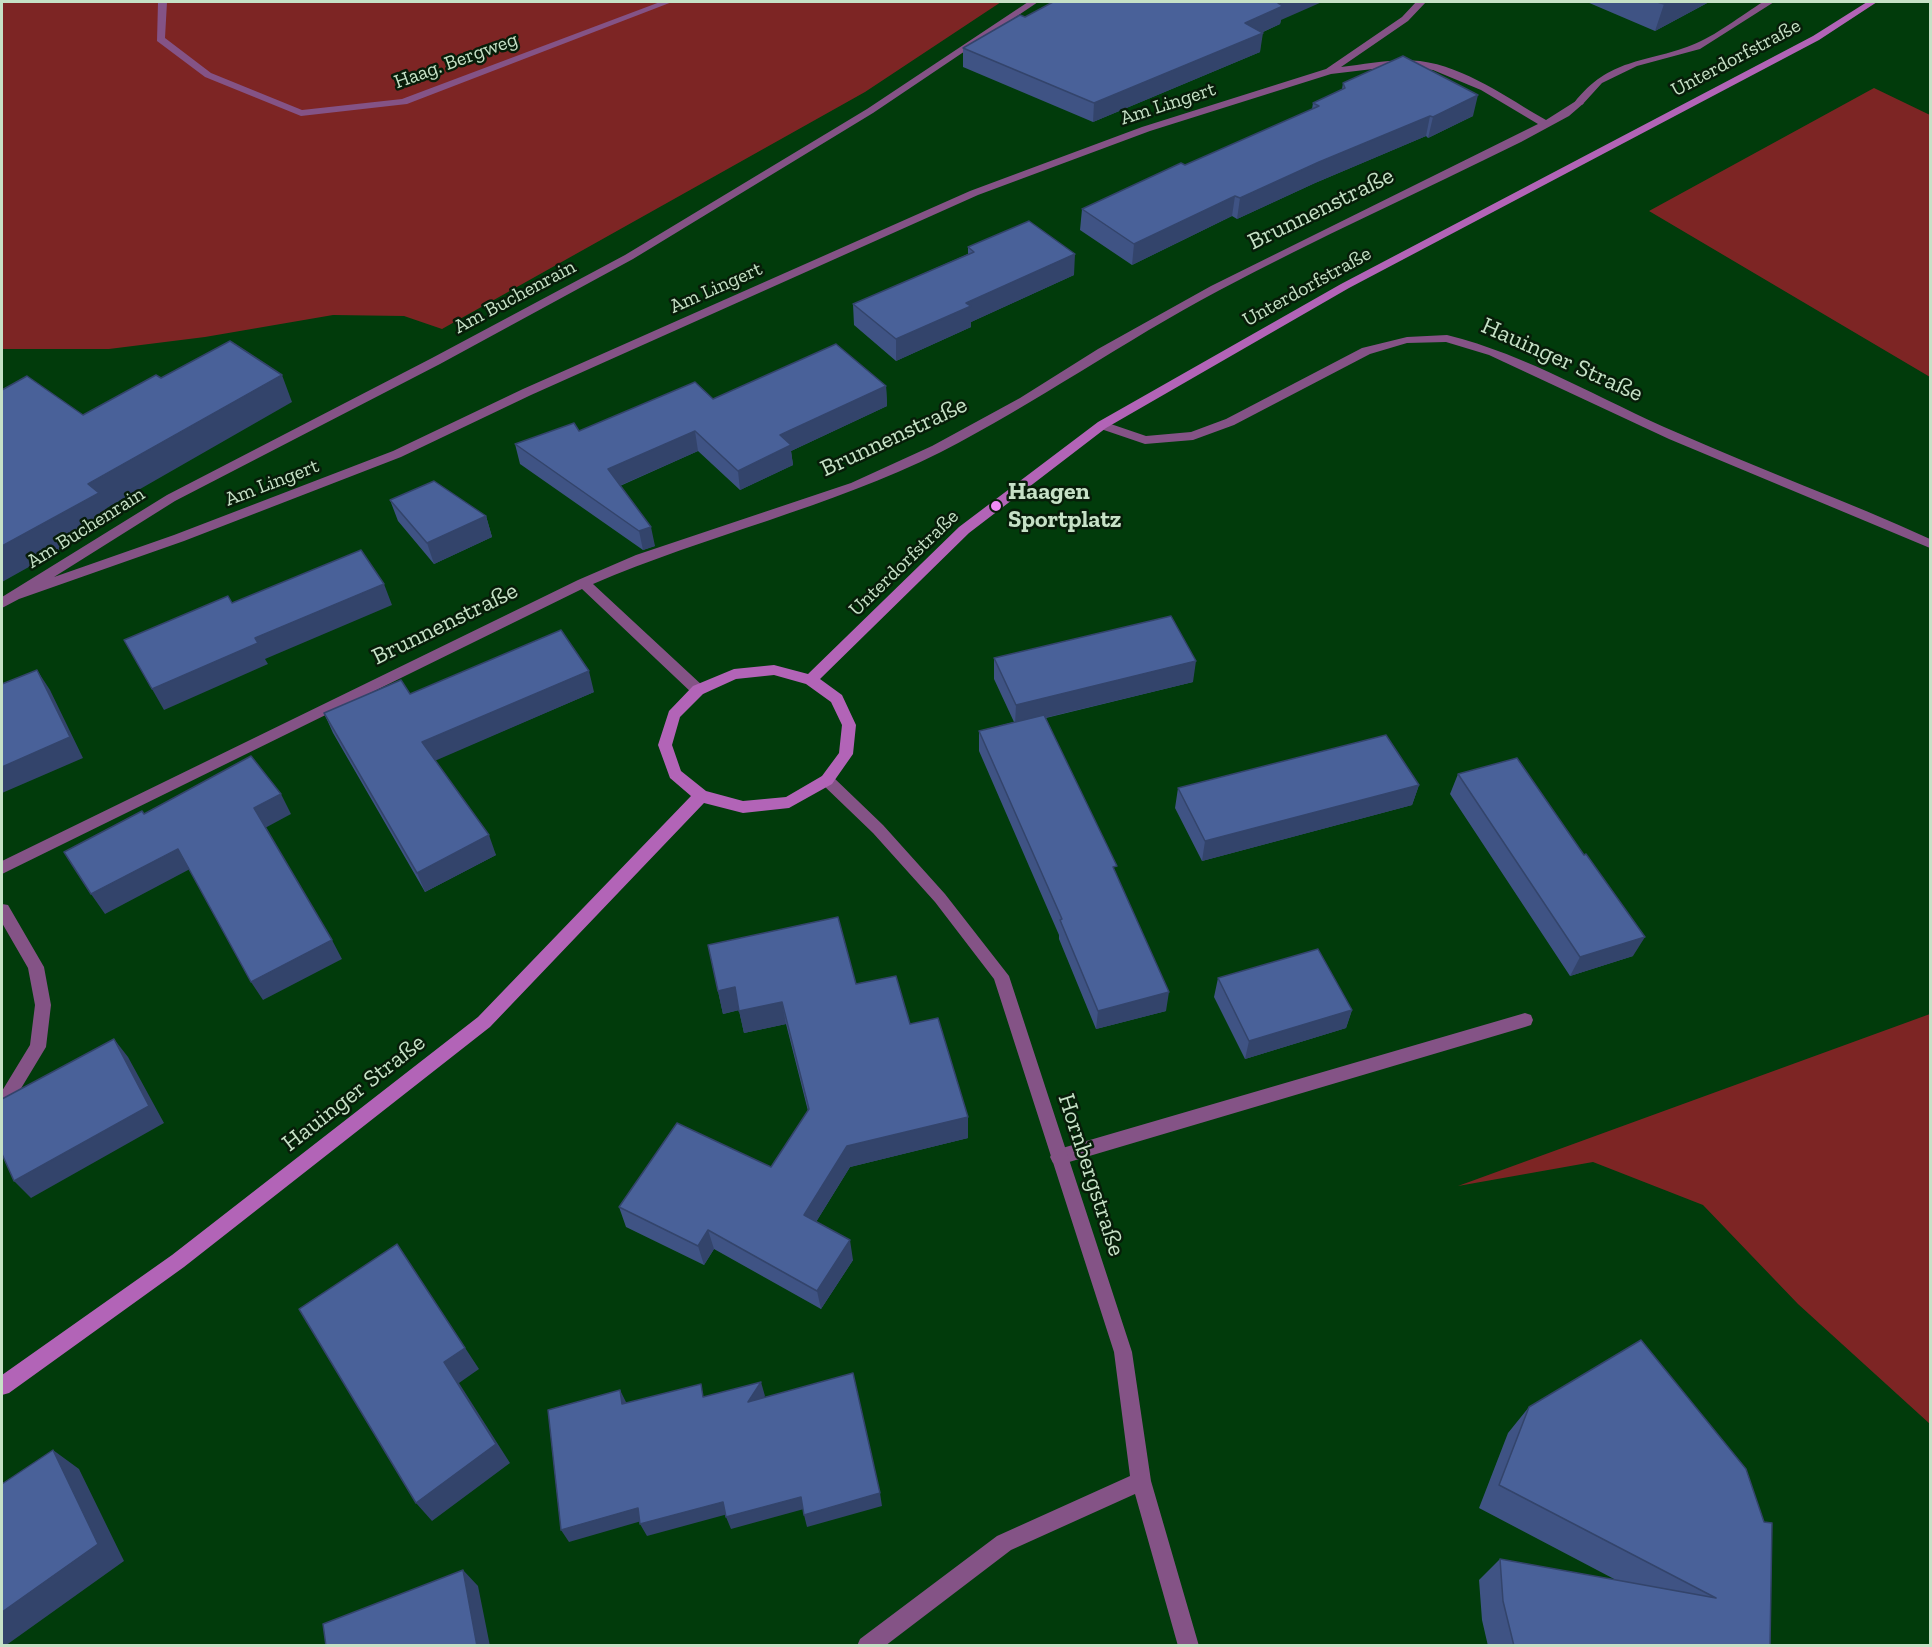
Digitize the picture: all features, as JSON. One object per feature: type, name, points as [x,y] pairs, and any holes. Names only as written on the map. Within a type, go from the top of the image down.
[{"type":"street","name":"Haag. Bergweg","points":[[162,2],[160,39],[208,75],[301,114],[404,102],[667,2]]},
{"type":"street","name":"Am Buchenrain","points":[[2,603],[171,498],[629,258],[870,111],[1033,2]]},
{"type":"street","name":"Am Lingert","points":[[16,596],[179,538],[397,454],[527,392],[974,193],[1146,129],[1329,71],[1405,19],[1421,2]]},
{"type":"street","name":"Unterdorfstraße","points":[[1545,124],[1565,114],[1579,103],[1599,81],[1634,64],[1697,47],[1769,2]]},
{"type":"street","name":"Unterdorfstraße","points":[[811,680],[964,530],[1102,425],[1345,286],[1816,38],[1872,2]]},
{"type":"street","points":[[1329,71],[1397,64],[1419,64],[1442,69],[1545,124]]},
{"type":"street","name":"Brunnenstraße","points":[[2,868],[583,583],[641,558],[855,486],[936,449],[1024,401],[1102,352],[1215,288],[1517,140],[1545,124]]},
{"type":"street","name":"Hauinger Straße","points":[[1102,425],[1145,440],[1193,436],[1230,422],[1366,351],[1407,340],[1447,338],[1493,352],[1673,436],[1874,518],[1930,544]]},
{"type":"street","points":[[583,583],[698,690]]},
{"type":"street","points":[[774,670],[811,680],[837,699],[849,725],[846,754],[827,780],[789,802],[742,807],[701,796],[675,774],[665,745],[674,715],[698,690],[734,674],[774,670]]},
{"type":"street","name":"Hornbergstraße","points":[[827,780],[878,829],[940,898],[1001,976],[1123,1352],[1141,1480],[1189,1646]]},
{"type":"street","name":"Hauinger Straße","points":[[2,1386],[178,1261],[484,1022],[556,944],[701,796]]},
{"type":"street","points":[[2,910],[36,967],[43,1005],[38,1047],[2,1105]]},
{"type":"street","points":[[1059,1157],[1525,1020]]},
{"type":"street","points":[[867,1646],[1004,1543],[1141,1480]]},
{"type":"shaded area","points":[[2,2],[1001,2],[865,92],[442,329],[404,316],[333,315],[205,337],[109,349],[2,349]]},
{"type":"shaded area","points":[[1874,88],[1930,115],[1930,377],[1649,211]]},
{"type":"shaded area","points":[[1930,1014],[1930,1424],[1798,1304],[1703,1205],[1593,1162],[1458,1186]]},
{"type":"building","points":[[1053,2],[1283,2],[1278,3],[1283,6],[1245,23],[1263,33],[1094,103],[963,48],[1020,15],[1025,17]]},
{"type":"building","points":[[1403,56],[1478,95],[1433,117],[1430,116],[1319,162],[1240,198],[1235,196],[1134,244],[1082,209],[1181,163],[1185,165],[1319,106],[1313,103],[1345,88],[1343,83]]},
{"type":"building","points":[[1029,221],[1075,254],[966,303],[971,306],[896,339],[853,304],[974,252],[968,247]]},
{"type":"building","points":[[230,341],[282,375],[88,484],[99,493],[2,546],[2,390],[27,376],[83,415],[156,375],[161,378]]},
{"type":"building","points":[[836,344],[886,386],[780,435],[791,445],[738,471],[695,431],[608,469],[651,527],[639,531],[515,444],[574,423],[579,431],[695,382],[713,399]]},
{"type":"building","points":[[434,481],[486,516],[427,543],[390,500]]},
{"type":"building","points":[[361,550],[384,584],[255,638],[258,643],[152,689],[124,640],[228,596],[232,603]]},
{"type":"building","points":[[1171,616],[1196,661],[1016,705],[994,658]]},
{"type":"building","points":[[561,630],[589,671],[422,742],[489,835],[417,873],[324,713],[401,680],[410,694]]},
{"type":"building","points":[[37,670],[70,737],[2,767],[2,684]]},
{"type":"building","points":[[1044,715],[1117,866],[1113,867],[1169,992],[1098,1011],[1060,920],[1062,919],[979,731]]},
{"type":"building","points":[[1386,735],[1419,785],[1205,841],[1178,788]]},
{"type":"building","points":[[251,756],[281,794],[254,808],[332,940],[251,982],[178,849],[91,894],[64,852],[142,811],[144,814]]},
{"type":"building","points":[[1517,758],[1584,855],[1586,854],[1645,937],[1580,957],[1458,774]]},
{"type":"building","points":[[838,917],[856,984],[896,976],[910,1024],[938,1018],[968,1117],[847,1146],[804,1215],[850,1240],[817,1291],[708,1230],[698,1246],[619,1207],[677,1123],[771,1167],[809,1109],[782,1002],[739,1011],[735,987],[718,991],[708,945]]},
{"type":"building","points":[[1318,949],[1352,1010],[1249,1041],[1218,978]]},
{"type":"building","points":[[114,1039],[149,1106],[14,1181],[2,1154],[2,1099]]},
{"type":"building","points":[[397,1244],[465,1348],[444,1362],[496,1444],[416,1503],[299,1309]]},
{"type":"building","points":[[1641,1340],[1746,1469],[1764,1522],[1772,1523],[1770,1646],[1514,1646],[1503,1601],[1500,1559],[1716,1598],[1499,1485],[1529,1407]]},
{"type":"building","points":[[853,1373],[880,1493],[804,1515],[801,1497],[726,1517],[723,1502],[640,1524],[638,1508],[561,1530],[548,1410],[620,1390],[622,1404],[701,1384],[703,1397],[761,1382],[748,1402]]},
{"type":"building","points":[[53,1450],[98,1544],[2,1612],[2,1484]]},
{"type":"building","points":[[463,1570],[477,1646],[326,1646],[323,1624]]},
{"type":"place","name":"Haagen Sportplatz","points":[[996,506]]}]
